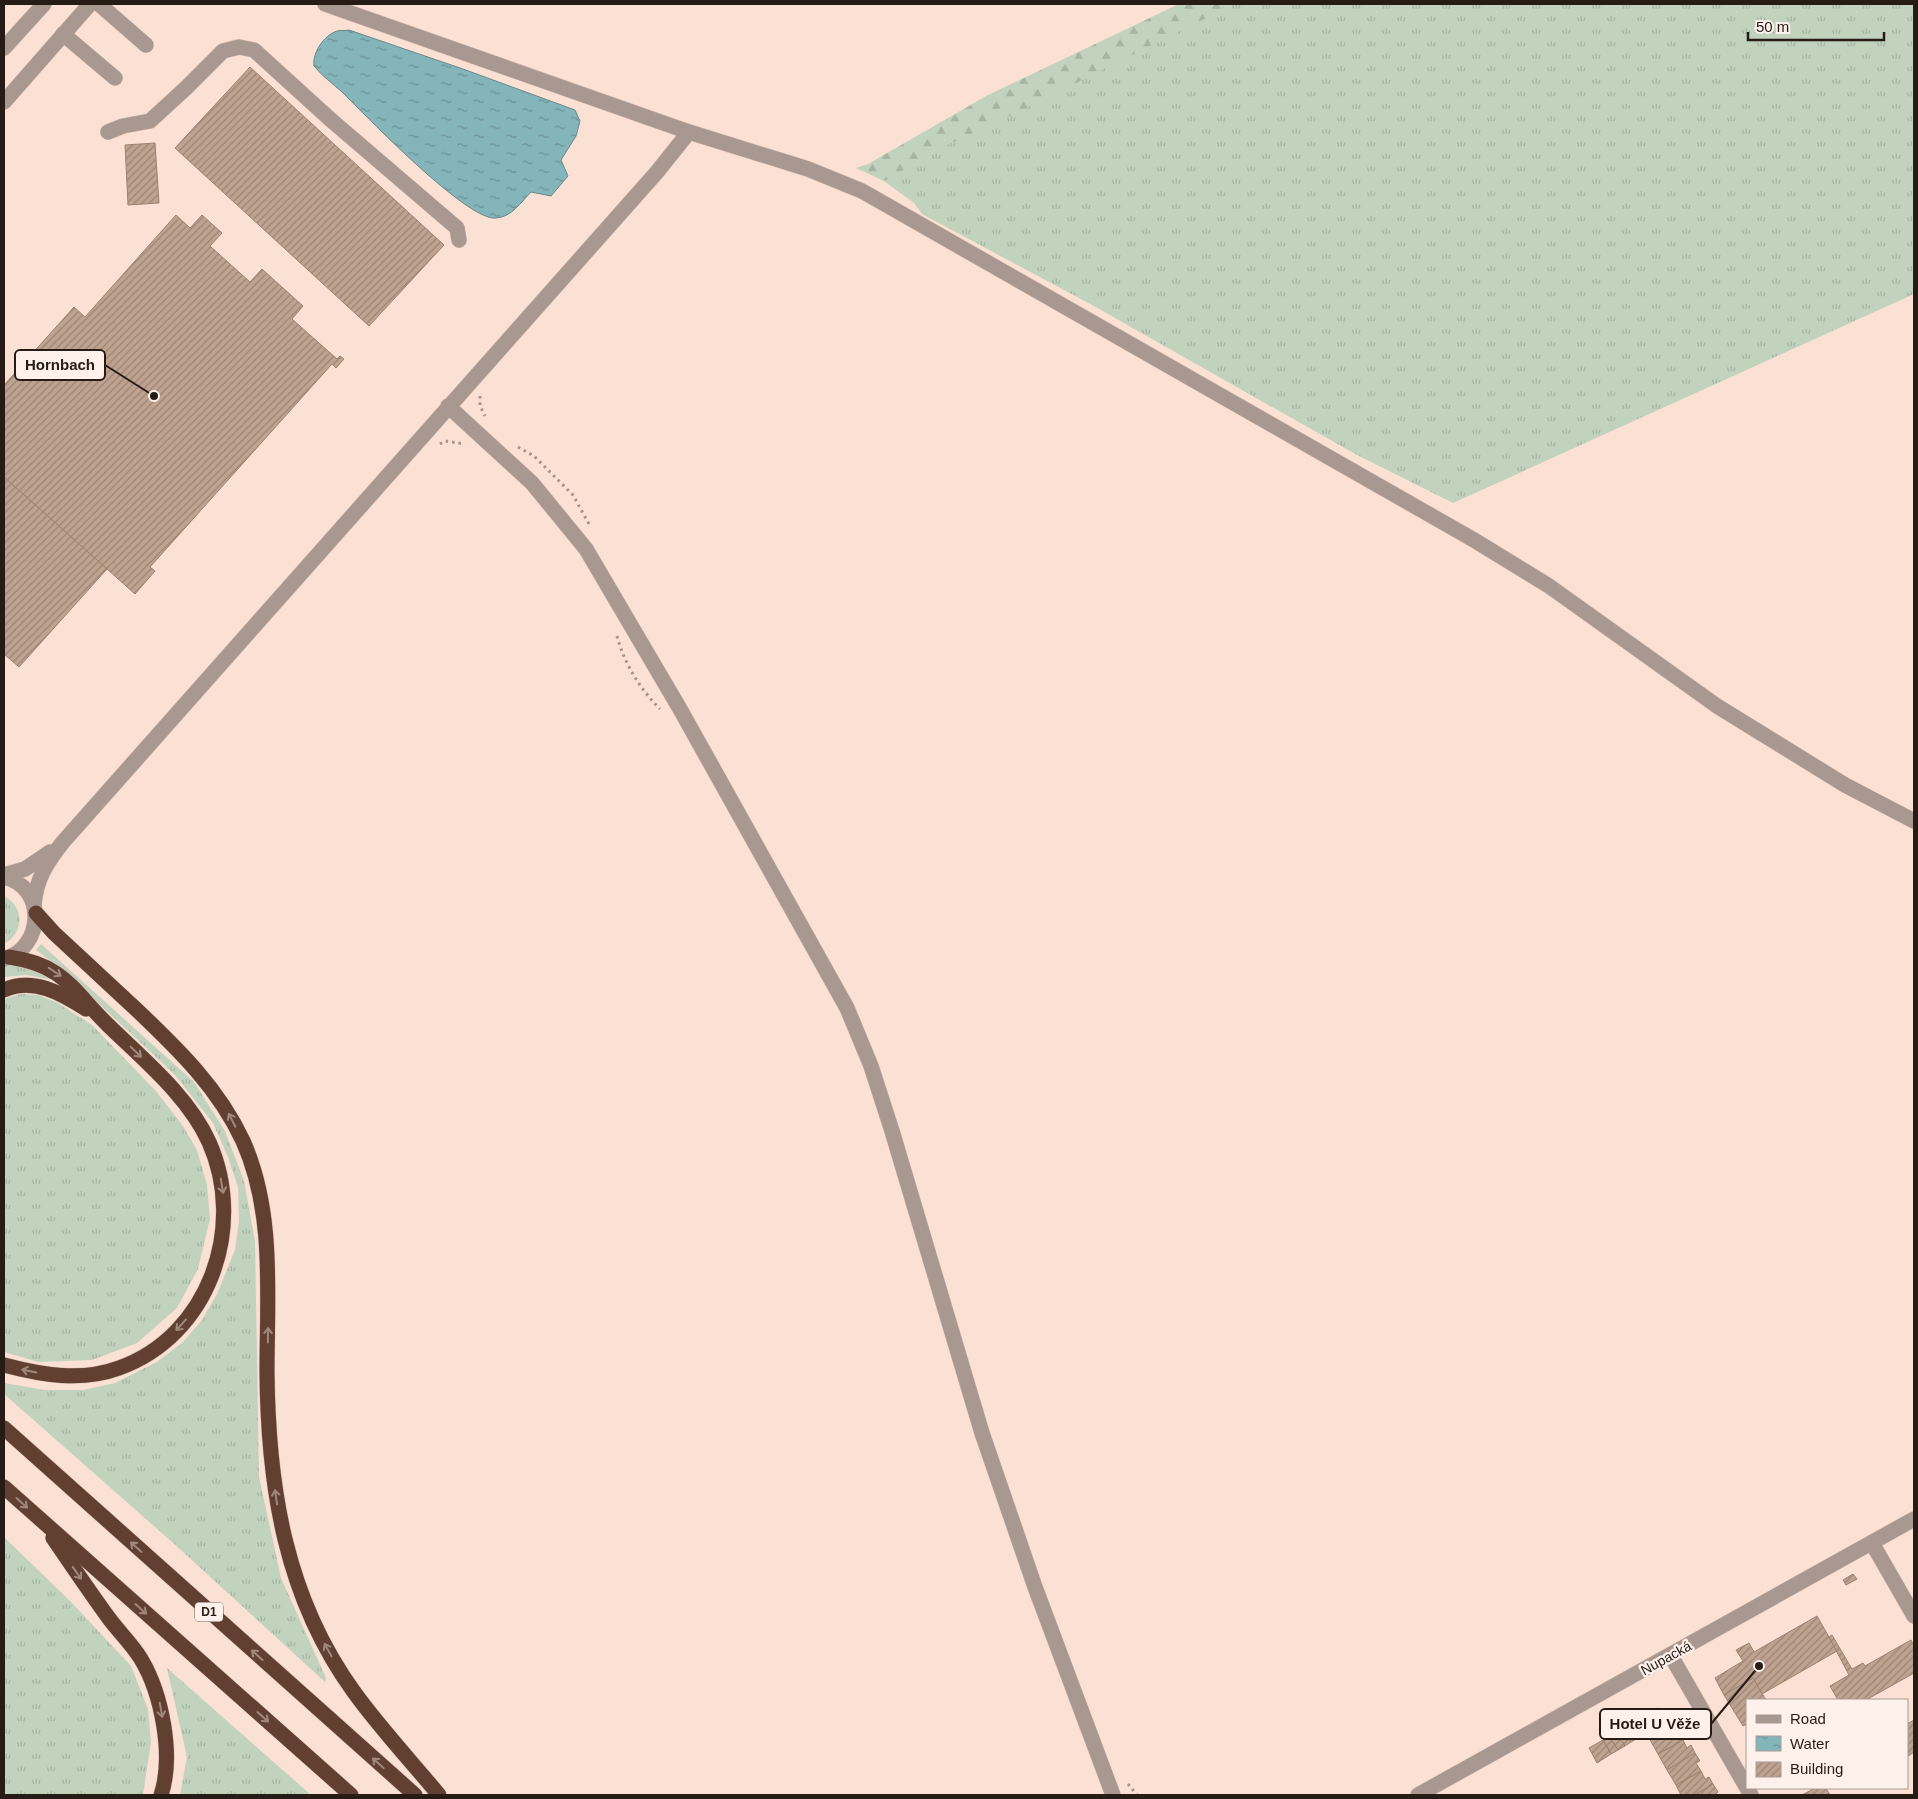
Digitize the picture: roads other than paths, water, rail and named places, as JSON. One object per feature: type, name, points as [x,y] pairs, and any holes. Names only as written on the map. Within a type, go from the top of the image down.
[{"type":"highway","points":[[35,909],[54,933],[188,1060],[204,1078],[225,1108],[243,1142],[258,1184],[265,1233],[269,1308],[268,1414],[271,1466],[278,1513],[288,1554],[304,1600],[328,1651],[354,1692],[440,1795]]},
{"type":"highway","points":[[4,1365],[54,1376],[76,1376],[118,1368],[135,1361],[157,1348],[181,1325],[196,1307],[208,1285],[217,1264],[224,1224],[224,1201],[220,1173],[210,1143],[195,1116],[161,1076],[58,974],[36,963],[7,958]]},
{"type":"highway","points":[[4,990],[29,985],[45,988],[71,999],[101,1018]]},
{"type":"highway","name":"D1","points":[[4,1428],[415,1795]]},
{"type":"highway","points":[[4,1487],[351,1795]]},
{"type":"highway","points":[[40,1518],[110,1620],[141,1658],[159,1699],[166,1739],[164,1786],[161,1795]]},
{"type":"street","points":[[4,48],[44,4]]},
{"type":"street","points":[[4,102],[90,4]]},
{"type":"street","points":[[98,4],[146,45]]},
{"type":"street","points":[[325,4],[689,132],[808,169],[862,191],[1474,540],[1549,586],[1717,706],[1845,785],[1914,821]]},
{"type":"street","points":[[63,34],[115,78]]},
{"type":"street","points":[[108,132],[123,126],[150,120],[223,51],[239,47],[254,50],[331,120],[457,228],[459,240]]},
{"type":"street","points":[[7,958],[20,951],[31,938],[36,922],[36,886],[42,871],[62,842],[657,172],[689,132]]},
{"type":"street","points":[[448,406],[532,483],[586,549],[680,709],[847,1008],[871,1066],[892,1130],[982,1433],[1035,1587],[1112,1795]]},
{"type":"street","points":[[4,876],[34,864],[62,842]]},
{"type":"street","points":[[4,876],[24,888],[35,909]]},
{"type":"street","name":"Nupacká","points":[[1418,1795],[1671,1656],[1914,1519]]},
{"type":"street","points":[[1872,1543],[1914,1616]]},
{"type":"street","points":[[1671,1656],[1746,1786]]},
{"type":"water","points":[[349,30],[575,110],[580,121],[576,136],[561,160],[568,176],[551,196],[531,192],[516,208],[502,217],[496,218],[482,215],[463,203],[393,143],[314,66],[317,50],[323,40],[337,31]]},
{"type":"place","name":"Hornbach","points":[[154,396]]},
{"type":"place","name":"Hotel U Věže","points":[[1759,1666]]}]
